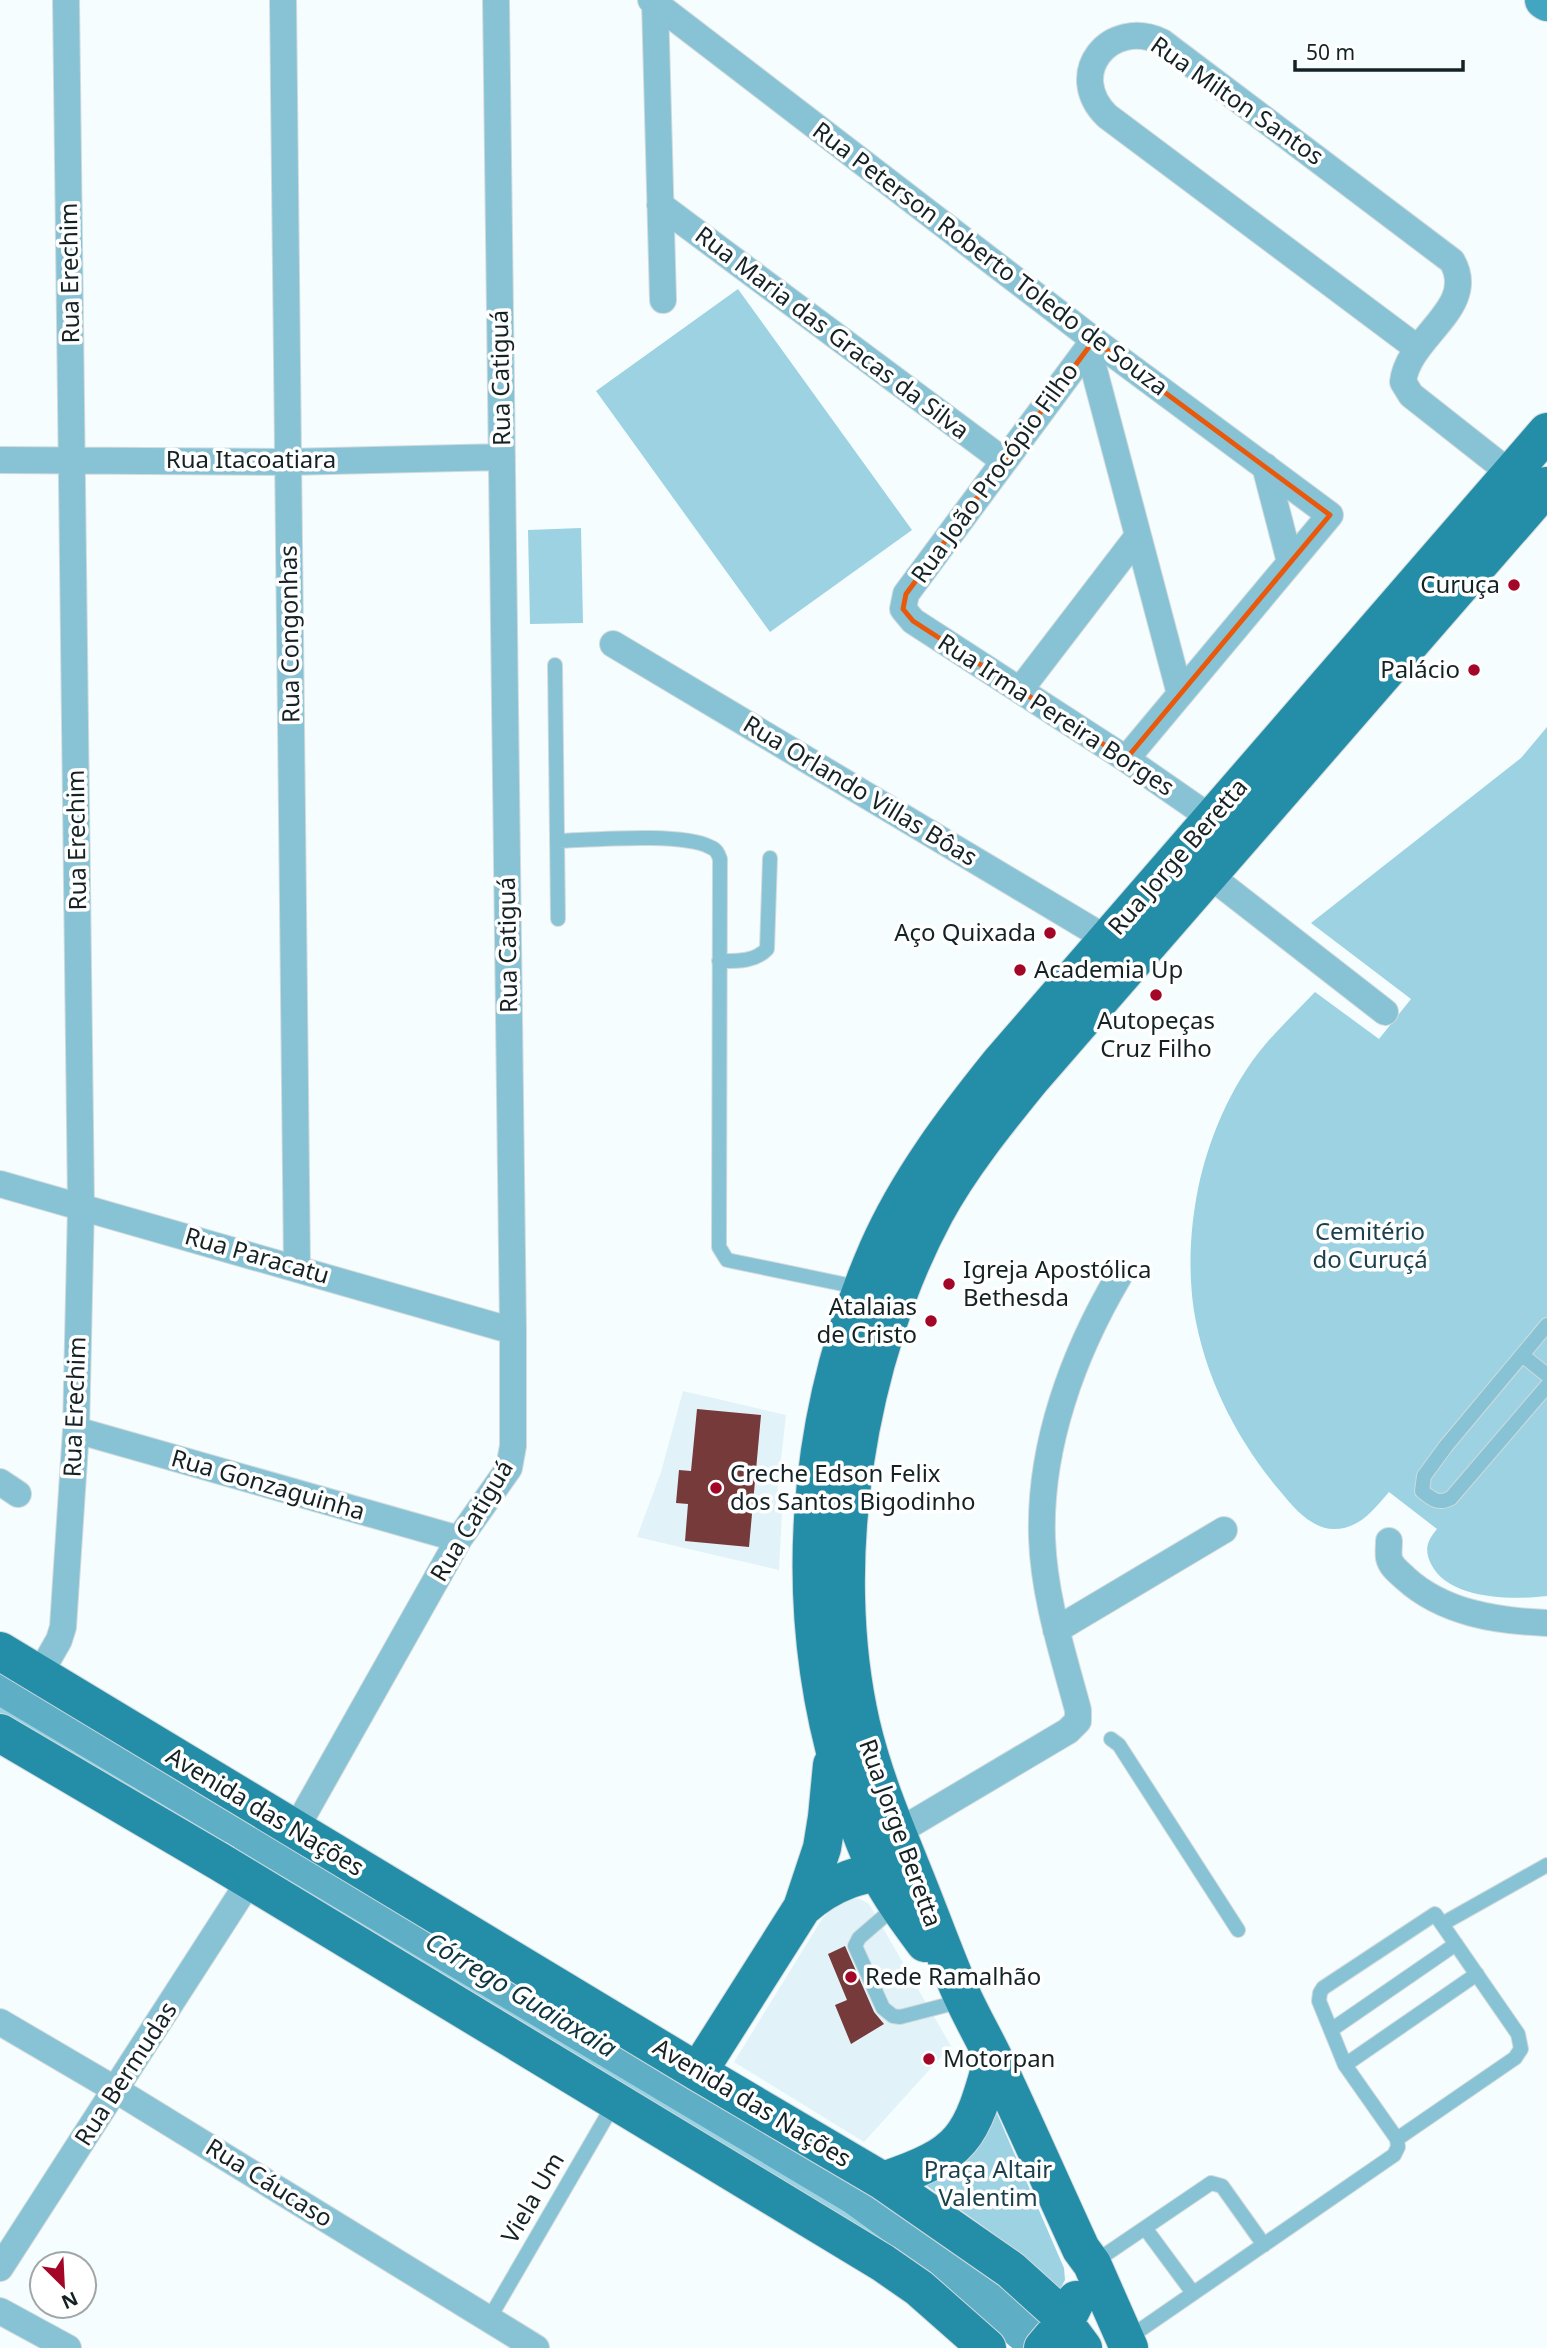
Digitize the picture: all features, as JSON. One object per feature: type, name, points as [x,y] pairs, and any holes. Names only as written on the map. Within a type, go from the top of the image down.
[{"type":"main road","name":"Rua Jorge Beretta","points":[[961,1993],[888,1889],[858,1825],[833,1747],[814,1636],[812,1522],[817,1465],[826,1409],[840,1354],[862,1287],[879,1247],[907,1194],[967,1104],[1211,818],[1547,432]]},
{"type":"main road","name":"Rua Jorge Beretta","points":[[1128,2344],[961,1993],[870,1759],[860,1722],[848,1632],[848,1525],[853,1471],[863,1417],[875,1364],[892,1312],[935,1213],[965,1166],[1031,1079],[1547,486]]},
{"type":"main road","name":"Avenida das Nações","points":[[0,1651],[883,2181],[1011,2270],[1042,2297],[1064,2339]]},
{"type":"main road","points":[[0,1732],[883,2263],[919,2288],[987,2348]]},
{"type":"main road","points":[[698,2072],[802,1908],[822,1848],[833,1747]]},
{"type":"main road","points":[[802,1908],[835,1884],[853,1878],[888,1889]]},
{"type":"main road","points":[[883,2181],[930,2163],[955,2146],[978,2113],[993,2058]]},
{"type":"main road","points":[[1064,2339],[1086,2257]]},
{"type":"street","name":"Rua Erechim","points":[[39,1675],[59,1640],[63,1627],[76,1430],[81,1206],[66,0]]},
{"type":"street","name":"Rua Congonhas","points":[[283,0],[297,1268]]},
{"type":"street","name":"Rua Catiguá","points":[[295,1830],[459,1539],[504,1477],[512,1457],[513,1331],[496,0]]},
{"type":"street","points":[[653,1],[663,300]]},
{"type":"street","name":"Rua Peterson Roberto Toledo de Souza","points":[[653,1],[1091,344],[1330,515],[1290,562]]},
{"type":"street","name":"Rua Milton Santos","points":[[1417,348],[1107,116],[1091,96],[1088,81],[1090,70],[1103,49],[1113,41],[1138,34],[1151,36],[1162,42],[1443,252],[1458,271],[1459,291],[1417,348],[1404,375],[1405,388],[1510,473]]},
{"type":"street","name":"Rua Maria das Gracas da Silva","points":[[660,205],[1004,461]]},
{"type":"street","points":[[1091,344],[1180,694]]},
{"type":"street","name":"Rua João Procópio Filho","points":[[903,609],[906,594],[1091,344]]},
{"type":"street","name":"Rua Itacoatiara","points":[[0,460],[288,461],[502,457]]},
{"type":"street","points":[[1126,759],[1290,562],[1265,466]]},
{"type":"street","points":[[1020,690],[1138,536]]},
{"type":"street","name":"Rua Irma Pereira Borges","points":[[903,609],[913,621],[1126,759],[1211,818]]},
{"type":"street","name":"Rua Orlando Villas Bôas","points":[[613,644],[1107,939]]},
{"type":"street","points":[[1209,875],[1385,1012]]},
{"type":"street","name":"Rua Paracatu","points":[[0,1184],[513,1331]]},
{"type":"street","points":[[897,1833],[1073,1727],[1077,1721],[1078,1710],[1056,1630],[1042,1540],[1042,1507],[1051,1445],[1065,1395],[1084,1341],[1119,1276]]},
{"type":"street","name":"Rua Gonzaguinha","points":[[76,1430],[459,1539]]},
{"type":"street","points":[[1056,1630],[1224,1531]]},
{"type":"street","points":[[1389,1541],[1388,1556],[1393,1567],[1415,1588],[1441,1602],[1496,1619],[1547,1623]]},
{"type":"street","name":"Rua Bermudas","points":[[0,2268],[250,1880]]},
{"type":"street","name":"Rua Cáucaso","points":[[0,2022],[116,2090],[536,2348]]},
{"type":"street","points":[[0,2312],[68,2348]]},
{"type":"lane","points":[[555,665],[558,919]]},
{"type":"lane","points":[[557,841],[674,839],[698,842],[711,847],[720,859],[718,1224],[721,1254],[727,1260],[862,1287]]},
{"type":"lane","points":[[719,961],[753,958],[768,949],[770,858]]},
{"type":"lane","points":[[1547,1325],[1424,1476],[1422,1491],[1435,1501],[1443,1502],[1451,1498],[1547,1386]]},
{"type":"lane","points":[[1522,1355],[1547,1375]]},
{"type":"lane","points":[[1111,1739],[1119,1745],[1238,1930]]},
{"type":"lane","points":[[1442,1924],[1547,1865]]},
{"type":"lane","points":[[888,1889],[855,1946],[886,2012],[893,2017],[904,2017],[961,1993]]},
{"type":"lane","points":[[1128,2344],[1193,2292],[1394,2155],[1398,2139],[1345,2065],[1319,2001],[1320,1993],[1323,1988],[1435,1914],[1518,2034],[1521,2049],[1515,2058],[1398,2139]]},
{"type":"lane","points":[[1331,2030],[1456,1944]]},
{"type":"lane","points":[[1345,2065],[1477,1974]]},
{"type":"lane","name":"Viela Um","points":[[489,2319],[616,2101]]},
{"type":"lane","points":[[1086,2257],[1145,2228],[1211,2183],[1222,2186],[1264,2245]]},
{"type":"lane","points":[[1145,2228],[1193,2292]]},
{"type":"highlighted area","points":[[1094,340],[1330,515],[1126,759],[913,621],[903,609],[906,594]]},
{"type":"shaded area","name":"Creche Edson Felix dos Santos Bigodinho","points":[[683,1391],[786,1415],[776,1504],[782,1513],[779,1570],[637,1537],[661,1472]]},
{"type":"shaded area","points":[[849,1898],[860,1899],[869,1904],[951,2046],[864,2142],[734,2062],[822,1919],[831,1909]]},
{"type":"green space","points":[[738,289],[912,530],[770,632],[596,391]]},
{"type":"green space","points":[[581,528],[583,623],[530,624],[528,530]]},
{"type":"green space","name":"Cemitério do Curuçá","points":[[1547,727],[1547,1596],[1517,1598],[1466,1591],[1440,1576],[1431,1564],[1427,1549],[1437,1529],[1389,1492],[1366,1517],[1343,1528],[1318,1525],[1303,1516],[1291,1504],[1250,1451],[1215,1384],[1199,1336],[1194,1311],[1191,1250],[1198,1189],[1208,1151],[1231,1095],[1252,1061],[1270,1039],[1315,992],[1379,1039],[1411,999],[1311,923],[1521,758]]},
{"type":"green space","points":[[0,1694],[232,1832],[223,1847],[0,1713]]},
{"type":"green space","points":[[240,1837],[852,2203],[934,2262],[1010,2329],[996,2331],[958,2296],[232,1852]]},
{"type":"green space","name":"Praça Altair Valentim","points":[[992,2102],[1064,2268],[1065,2280],[1059,2291],[1020,2253],[923,2183]]},
{"type":"building","points":[[697,1409],[761,1415],[749,1547],[685,1541],[688,1504],[676,1503],[679,1470],[691,1471]]},
{"type":"building","name":"Rede Ramalhão","points":[[845,1946],[874,2012],[884,2024],[851,2044],[835,2005],[847,2000],[828,1954]]},
{"type":"waterway","name":"Córrego Guaiaxaia","points":[[0,1684],[856,2195],[955,2267],[1023,2331]]},
{"type":"place","name":"Curuça","points":[[1514,585]]},
{"type":"place","name":"Palácio","points":[[1474,670]]},
{"type":"place","name":"Aço Quixada","points":[[1050,933]]},
{"type":"place","name":"Academia Up","points":[[1020,970]]},
{"type":"place","name":"Autopeças Cruz Filho","points":[[1156,995]]},
{"type":"place","name":"Igreja Apostólica Bethesda","points":[[949,1284]]},
{"type":"place","name":"Atalaias de Cristo","points":[[931,1321]]},
{"type":"place","name":"Creche Edson Felix dos Santos Bigodinho","points":[[716,1488]]},
{"type":"place","name":"Rede Ramalhão","points":[[851,1977]]},
{"type":"place","name":"Motorpan","points":[[929,2059]]}]
